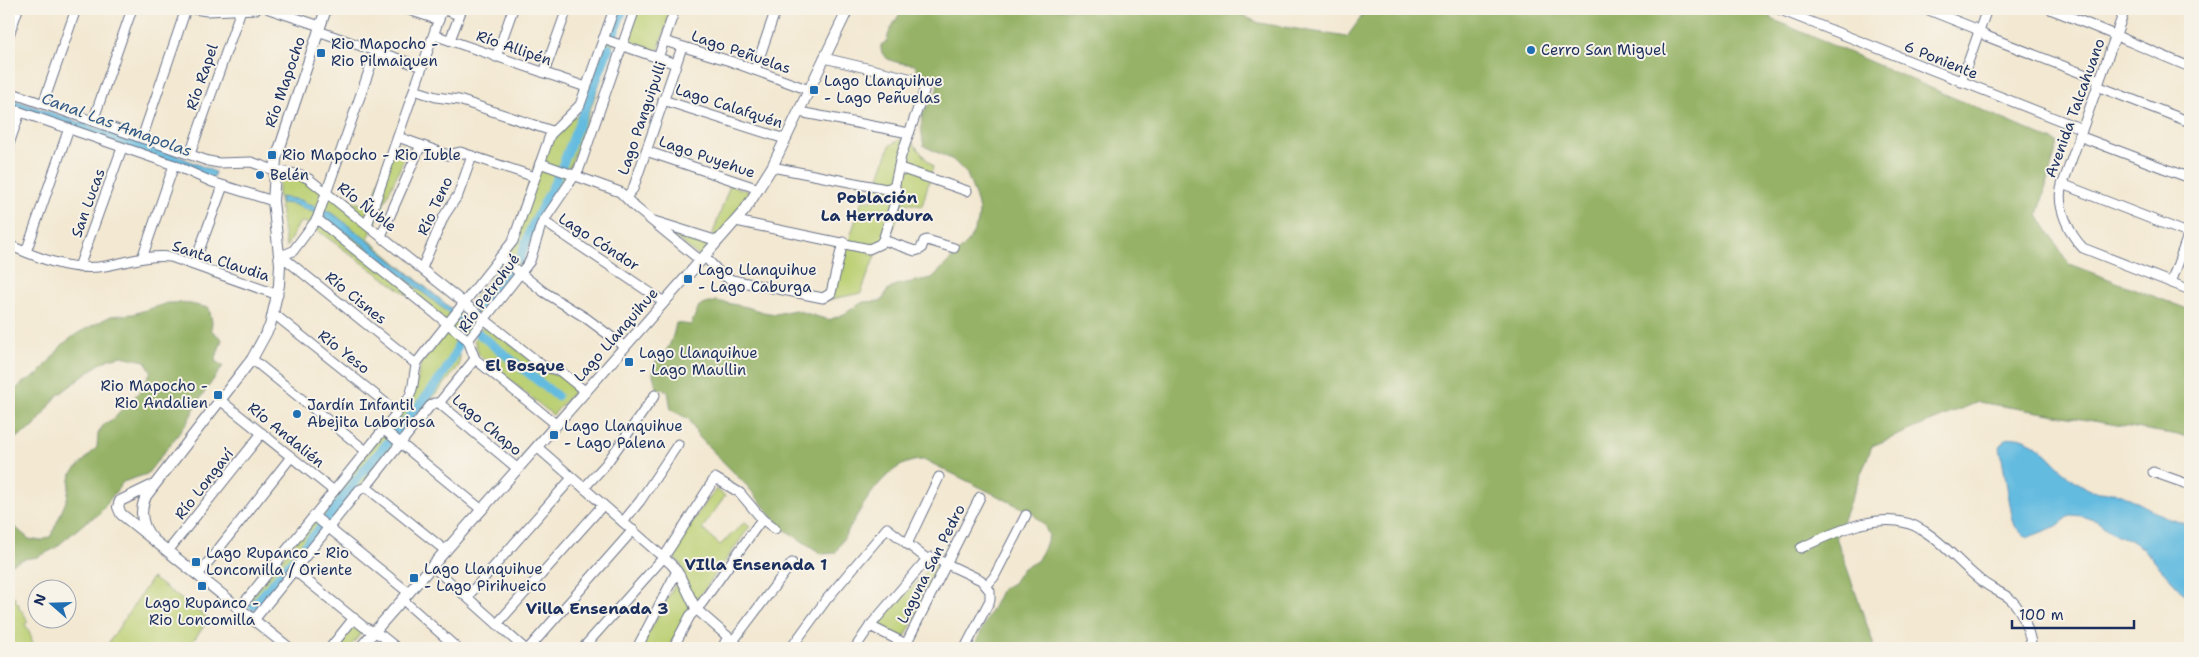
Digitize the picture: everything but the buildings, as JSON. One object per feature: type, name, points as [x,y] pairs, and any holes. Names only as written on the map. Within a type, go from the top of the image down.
[{"type":"street","points":[[9,35],[18,9]]},
{"type":"street","points":[[43,104],[76,9]]},
{"type":"street","points":[[93,121],[132,9]]},
{"type":"street","points":[[142,138],[186,9]]},
{"type":"street","points":[[194,9],[207,11],[257,9]]},
{"type":"street","points":[[269,9],[422,67]]},
{"type":"street","name":"Río Mapocho","points":[[153,539],[146,530],[141,513],[143,502],[152,486],[252,359],[265,337],[274,314],[280,275],[273,201],[274,170],[284,129],[326,9]]},
{"type":"street","points":[[406,9],[439,20]]},
{"type":"street","points":[[496,56],[513,9]]},
{"type":"street","points":[[544,73],[567,9]]},
{"type":"street","name":"Río Petrohué","points":[[240,609],[411,394],[416,364],[465,303],[515,235],[552,131],[577,109],[614,9]]},
{"type":"street","name":"Río Petrohué","points":[[475,359],[468,340],[532,256],[543,221],[576,176],[635,9]]},
{"type":"street","name":"Lago Panguipulli","points":[[658,58],[675,9]]},
{"type":"street","points":[[755,70],[777,11],[763,9]]},
{"type":"street","name":"Lago Llanquihue","points":[[360,648],[736,221],[759,190],[772,167],[848,9]]},
{"type":"street","name":"6 Poniente","points":[[1778,9],[1792,12],[2190,178]]},
{"type":"street","points":[[1926,9],[2190,122]]},
{"type":"street","points":[[1961,82],[1988,9]]},
{"type":"street","points":[[2050,9],[2190,67]]},
{"type":"street","name":"Avenida Talcahuano","points":[[2125,9],[2062,184],[2060,194],[2061,207],[2076,238],[2084,248],[2190,290]]},
{"type":"street","points":[[2183,9],[2190,12]]},
{"type":"street","name":"Río Rapel","points":[[190,154],[240,10]]},
{"type":"street","points":[[367,225],[441,13],[445,10],[461,12],[450,40]]},
{"type":"street","name":"Río Allipén","points":[[434,35],[586,87]]},
{"type":"street","points":[[603,39],[676,64]]},
{"type":"street","name":"Lago Peñuelas","points":[[664,41],[755,70],[809,90]]},
{"type":"street","name":"Lago Panguipulli","points":[[626,197],[633,189],[682,47]]},
{"type":"street","points":[[279,254],[293,251],[317,219],[376,51]]},
{"type":"street","points":[[736,221],[869,249],[880,244],[883,240],[898,193],[894,186],[900,168],[901,156],[924,91],[924,86],[922,82],[824,58]]},
{"type":"street","points":[[414,90],[436,97],[458,100],[552,131]]},
{"type":"street","name":"Río Ñuble","points":[[9,92],[213,162],[251,162],[274,170],[301,175],[422,268],[543,366],[560,371],[586,392]]},
{"type":"street","name":"Lago Calafquén","points":[[663,100],[785,139]]},
{"type":"street","points":[[9,108],[174,166],[223,186],[273,201]]},
{"type":"street","points":[[9,144],[20,112]]},
{"type":"street","points":[[798,112],[909,133]]},
{"type":"street","points":[[26,252],[69,128]]},
{"type":"street","points":[[398,137],[448,154],[460,152],[535,177]]},
{"type":"street","points":[[380,236],[421,145]]},
{"type":"street","name":"San Lucas","points":[[80,267],[122,148]]},
{"type":"street","name":"Lago Puyehue","points":[[646,151],[759,190]]},
{"type":"street","name":"Río Teno","points":[[422,268],[444,216],[458,194],[472,156]]},
{"type":"street","points":[[540,163],[617,190],[649,219],[722,275],[732,280],[823,298],[831,293],[843,242]]},
{"type":"street","points":[[142,258],[174,166]]},
{"type":"street","points":[[772,167],[886,189],[894,186]]},
{"type":"street","points":[[900,168],[967,191]]},
{"type":"street","points":[[2062,184],[2190,232],[2171,283]]},
{"type":"street","points":[[194,264],[223,186]]},
{"type":"street","points":[[317,219],[468,340]]},
{"type":"street","points":[[649,219],[718,242]]},
{"type":"street","name":"Lago Cóndor","points":[[543,221],[664,302]]},
{"type":"street","points":[[883,240],[915,251],[921,249],[924,241],[927,240],[954,248]]},
{"type":"street","name":"Santa Claudia","points":[[9,245],[60,264],[80,267],[97,267],[142,258],[171,258],[194,264],[278,295]]},
{"type":"street","name":"Río Cisnes","points":[[279,254],[416,364]]},
{"type":"street","points":[[500,257],[544,292],[586,318],[626,347]]},
{"type":"street","name":"Río Yeso","points":[[274,314],[397,412]]},
{"type":"street","points":[[252,359],[366,451]]},
{"type":"street","points":[[254,620],[358,490],[366,487],[430,406],[434,403],[439,403],[475,359],[557,425]]},
{"type":"street","points":[[584,488],[606,464],[655,395]]},
{"type":"street","name":"Río Andalién","points":[[220,400],[334,491]]},
{"type":"street","name":"Lago Chapo","points":[[439,403],[518,469]]},
{"type":"street","points":[[383,430],[482,510]]},
{"type":"street","name":"Río Longaví","points":[[168,551],[262,433]]},
{"type":"street","points":[[623,522],[640,502],[678,444]]},
{"type":"street","points":[[538,447],[664,557],[677,571],[696,609],[741,648]]},
{"type":"street","points":[[198,575],[291,457]]},
{"type":"street","points":[[2153,472],[2190,485]]},
{"type":"street","points":[[907,544],[939,477]]},
{"type":"street","points":[[467,597],[572,478]]},
{"type":"street","points":[[583,648],[664,557],[715,478],[740,493],[762,520],[775,529]]},
{"type":"street","name":"Río Mapocho","points":[[152,486],[123,499],[118,506],[119,512],[124,517],[153,539]]},
{"type":"street","points":[[366,487],[446,551]]},
{"type":"street","name":"Laguna San Pedro","points":[[870,626],[910,646],[947,562],[980,497]]},
{"type":"street","points":[[497,624],[603,505]]},
{"type":"street","points":[[314,516],[406,597],[457,648]]},
{"type":"street","points":[[987,585],[994,577],[1026,516]]},
{"type":"street","points":[[673,648],[696,609],[762,520]]},
{"type":"street","points":[[1801,548],[1831,534],[1872,522],[1895,520],[1917,526],[1946,548],[1980,580],[2012,601],[2021,614],[2032,648]]},
{"type":"street","points":[[791,648],[826,600],[887,528],[927,560]]},
{"type":"street","points":[[529,648],[633,530]]},
{"type":"street","points":[[153,539],[289,648]]},
{"type":"street","points":[[855,648],[870,626],[927,560],[935,557],[977,578],[987,585],[990,594],[990,600],[965,648]]},
{"type":"street","points":[[722,648],[792,563]]},
{"type":"street","points":[[433,567],[524,648]]},
{"type":"street","points":[[294,570],[354,618],[397,648]]},
{"type":"street","points":[[637,648],[677,571]]},
{"type":"street","points":[[330,648],[354,618]]},
{"type":"green space","points":[[614,9],[626,9],[566,178],[561,190],[533,227],[514,276],[454,351],[460,356],[459,366],[261,608],[250,599],[414,394],[421,363],[446,333],[448,324],[307,223],[300,222],[286,247],[278,193],[281,173],[327,187],[370,209],[392,142],[409,148],[368,239],[460,316],[495,272],[512,240],[535,164],[548,141],[581,111]]},
{"type":"green space","points":[[637,9],[672,9],[658,51],[653,54],[625,42]]},
{"type":"green space","points":[[902,9],[1229,9],[1259,23],[1347,37],[1367,9],[1759,9],[1774,20],[2058,143],[2038,215],[2069,264],[2190,310],[2190,437],[1978,402],[1872,446],[1836,537],[1875,648],[973,648],[1002,589],[1013,583],[1022,569],[1037,561],[1044,549],[1049,536],[1044,525],[1032,513],[925,460],[909,462],[895,469],[871,493],[835,553],[822,554],[782,528],[748,487],[698,436],[689,419],[671,410],[668,391],[657,388],[653,375],[654,363],[669,346],[676,323],[691,325],[699,306],[716,301],[775,314],[795,310],[829,320],[844,314],[863,302],[882,301],[887,291],[896,285],[932,278],[969,241],[978,222],[979,211],[967,174],[953,160],[924,146],[923,142],[921,126],[923,114],[934,98],[938,85],[932,78],[921,77],[915,65],[898,63],[888,59],[881,51],[881,45],[887,41]]},
{"type":"green space","points":[[907,136],[933,167],[922,206],[904,203],[887,243],[877,250],[861,293],[822,301],[839,254],[846,249],[863,198],[871,201],[890,145]]},
{"type":"green space","points":[[730,185],[753,193],[733,220],[716,238],[712,236]]},
{"type":"green space","points":[[661,226],[712,242],[700,257]]},
{"type":"green space","points":[[168,303],[186,303],[209,308],[212,322],[211,330],[222,339],[215,361],[223,366],[199,400],[187,423],[147,474],[123,482],[98,515],[87,521],[54,549],[37,557],[24,559],[9,565],[9,522],[29,539],[41,541],[51,536],[67,499],[71,474],[97,447],[98,434],[104,424],[115,418],[140,391],[151,371],[145,361],[121,356],[109,359],[57,396],[34,427],[9,442],[9,396],[22,383],[39,374],[63,344],[78,333],[111,316],[133,314]]},
{"type":"green space","points":[[483,327],[488,327],[546,372],[565,378],[576,389],[553,415],[479,355],[474,339]]},
{"type":"green space","points":[[716,489],[725,496],[702,529],[720,545],[745,522],[750,526],[688,613],[668,648],[641,648],[683,570],[680,563],[669,554]]},
{"type":"green space","points":[[933,564],[941,567],[906,635],[902,638],[879,627],[879,623]]},
{"type":"green space","points":[[152,578],[209,619],[188,648],[105,648]]},
{"type":"green space","points":[[9,594],[15,598],[15,601],[19,604],[19,609],[23,612],[28,622],[25,624],[34,648],[9,648]]},
{"type":"green space","points":[[353,623],[365,629],[349,648],[333,648]]},
{"type":"water","points":[[9,98],[176,155],[215,172],[213,179],[9,104]]},
{"type":"water","points":[[280,197],[300,200],[317,208],[315,213],[293,204],[281,203]]},
{"type":"water","points":[[325,210],[335,215],[362,236],[454,311],[451,315],[365,246],[323,217]]},
{"type":"water","points":[[2019,437],[2033,443],[2048,455],[2068,476],[2088,489],[2122,494],[2169,519],[2190,525],[2190,600],[2142,548],[2128,539],[2112,533],[2097,521],[2071,515],[2057,526],[2029,537],[2022,534],[2015,526],[2012,516],[2000,447],[2005,439]]},
{"type":"waterway","points":[[613,36],[623,9]]},
{"type":"waterway","points":[[562,166],[609,48]]},
{"type":"waterway","points":[[520,259],[531,228],[557,178]]},
{"type":"waterway","points":[[481,308],[508,275]]},
{"type":"waterway","points":[[461,329],[462,320],[473,316]]},
{"type":"waterway","points":[[478,333],[557,396]]},
{"type":"waterway","points":[[395,434],[441,377],[456,352],[460,339]]},
{"type":"waterway","points":[[327,520],[360,475],[389,441]]},
{"type":"waterway","points":[[253,606],[321,527]]},
{"type":"place","name":"Cerro San Miguel","points":[[1531,50]]},
{"type":"place","name":"Rio Mapocho - Rio Pilmaiquen","points":[[321,53]]},
{"type":"place","name":"Lago Llanquihue - Lago Peñuelas","points":[[814,90]]},
{"type":"place","name":"Rio Mapocho - Rio Iuble","points":[[272,155]]},
{"type":"place","name":"Belén","points":[[260,175]]},
{"type":"place","name":"Lago Llanquihue - Lago Caburga","points":[[688,279]]},
{"type":"place","name":"Lago Llanquihue - Lago Maullin","points":[[629,362]]},
{"type":"place","name":"Rio Mapocho - Rio Andalien","points":[[218,395]]},
{"type":"place","name":"Jardín Infantil Abejita Laboriosa","points":[[297,414]]},
{"type":"place","name":"Lago Llanquihue - Lago Palena","points":[[554,435]]},
{"type":"place","name":"Lago Rupanco - Rio Loncomilla / Oriente","points":[[196,562]]},
{"type":"place","name":"Lago Llanquihue - Lago Pirihueico","points":[[414,578]]},
{"type":"place","name":"Lago Rupanco - Rio Loncomilla","points":[[202,586]]},
{"type":"district","name":"Población La Herradura","points":[[877,206]]},
{"type":"district","name":"El Bosque","points":[[525,365]]},
{"type":"district","name":"VIlla Ensenada 1","points":[[756,564]]},
{"type":"district","name":"Villa Ensenada 3","points":[[597,608]]},
{"type":"water label","name":"Canal Las Amapolas","points":[[117,124]]}]
